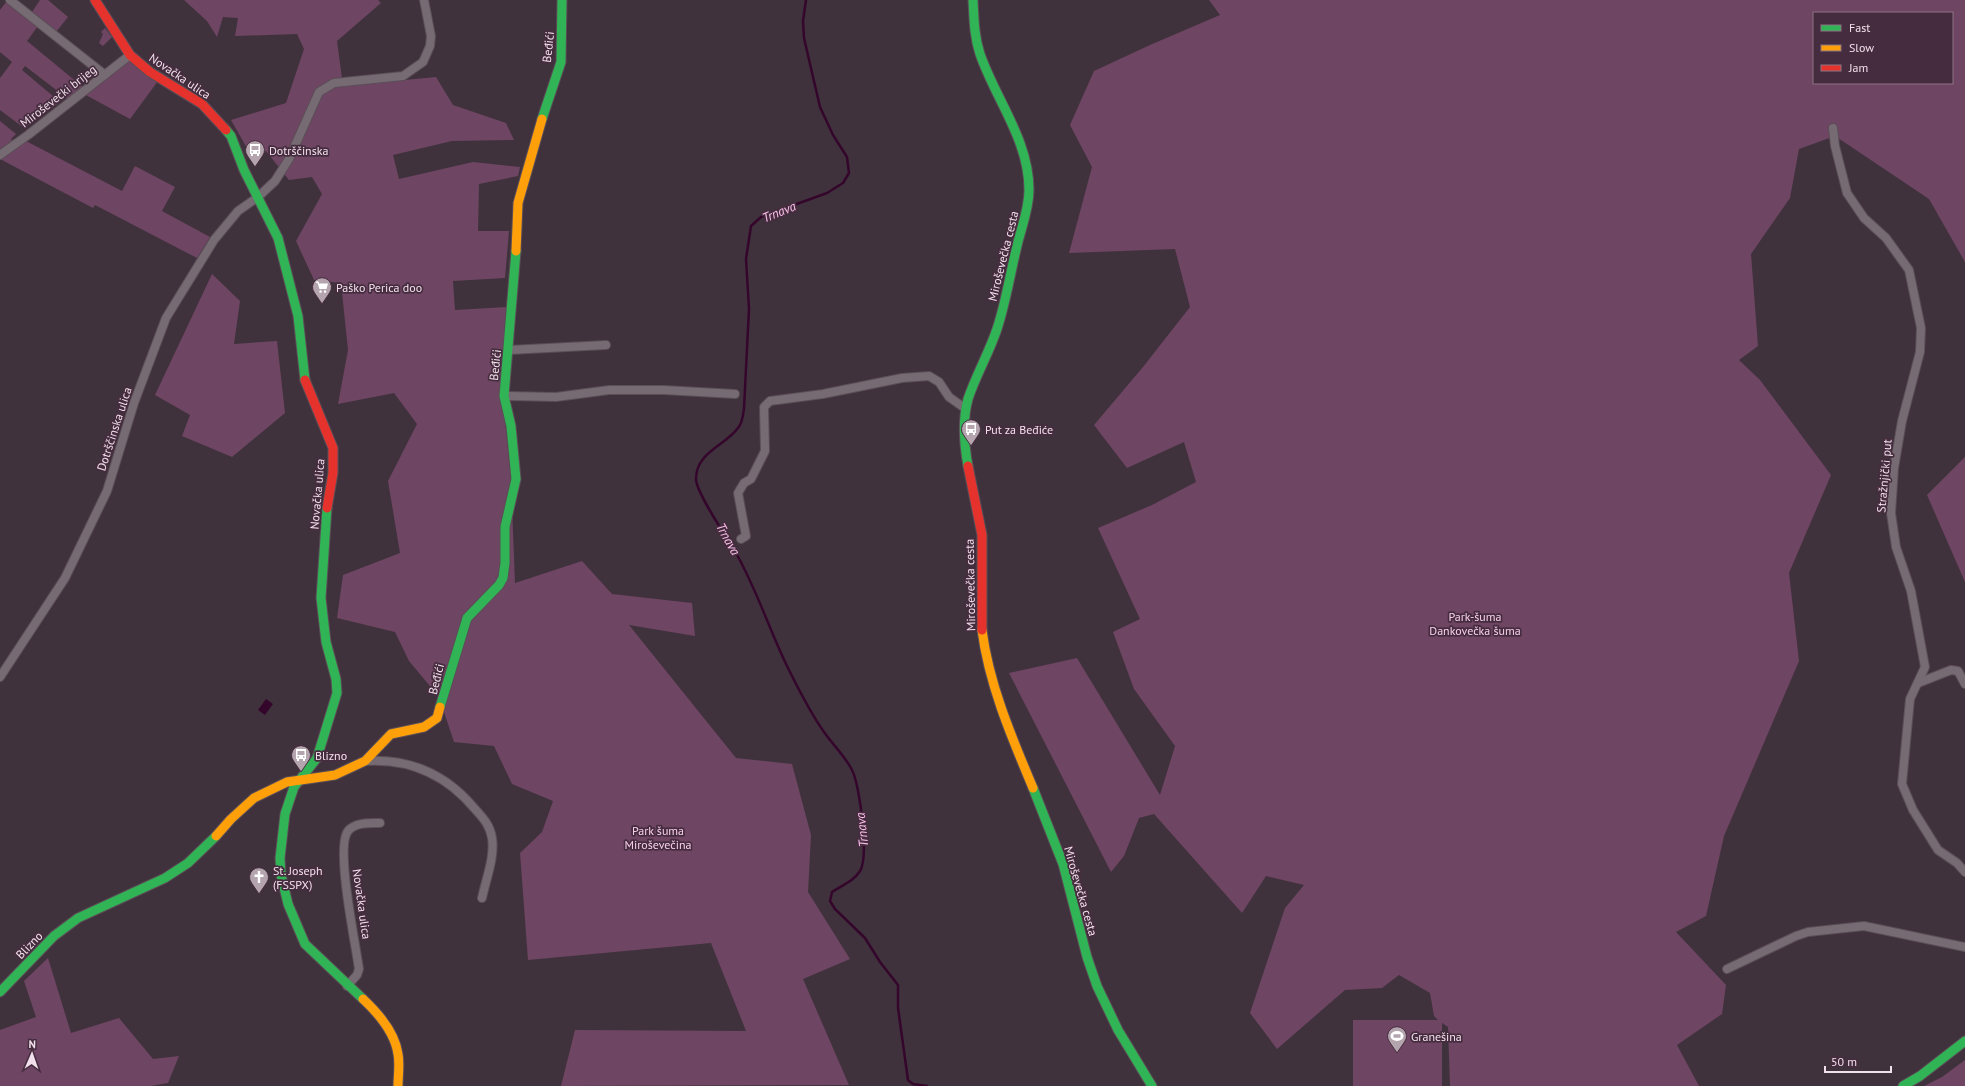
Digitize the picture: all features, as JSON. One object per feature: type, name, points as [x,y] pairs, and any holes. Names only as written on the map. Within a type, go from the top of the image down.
[{"type":"street","points":[[10,0],[105,75]]},
{"type":"street","name":"Novačka ulica","points":[[95,0],[130,55],[150,72],[202,104],[223,125],[231,136],[244,170],[277,234],[298,316],[302,368],[305,381],[333,448],[333,473],[327,506],[321,588],[324,627],[336,678],[337,693],[317,758],[294,787],[285,814],[280,858],[283,887],[295,923],[305,944],[346,986],[374,1009],[391,1034],[398,1054],[398,1086]]},
{"type":"street","name":"Dotrščinska ulica","points":[[0,677],[65,578],[107,491],[134,403],[166,318],[214,240],[238,211],[258,197],[276,181],[289,159],[319,92],[334,83],[403,76],[423,62],[430,46],[431,36],[424,0]]},
{"type":"street","name":"Beđići","points":[[365,761],[391,734],[424,727],[437,718],[467,618],[494,592],[503,578],[506,552],[505,527],[516,479],[511,426],[504,396],[515,281],[518,203],[530,157],[561,62],[562,0]]},
{"type":"street","name":"Miroševečka cesta","points":[[973,0],[974,31],[981,56],[1020,146],[1027,167],[1029,190],[1026,212],[1001,316],[993,341],[973,386],[966,409],[965,430],[968,463],[984,553],[982,611],[984,640],[994,686],[1010,732],[1064,866],[1091,971],[1103,1001],[1118,1030],[1152,1086]]},
{"type":"street","name":"Miroševečki brijeg","points":[[0,155],[28,135],[130,55]]},
{"type":"street","name":"Stražnjički put","points":[[1833,128],[1847,193],[1864,218],[1886,238],[1909,270],[1921,328],[1920,352],[1901,428],[1894,468],[1891,513],[1896,547],[1911,591],[1925,667],[1910,699],[1902,784],[1913,810],[1938,850],[1957,863],[1965,872]]},
{"type":"street","points":[[509,350],[606,345]]},
{"type":"street","points":[[741,539],[746,536],[738,493],[744,483],[751,479],[765,451],[764,408],[770,401],[823,394],[902,378],[929,376],[939,382],[949,397],[966,409]]},
{"type":"street","points":[[504,396],[556,397],[617,390],[664,390],[735,394]]},
{"type":"street","points":[[1918,683],[1951,670],[1958,671],[1965,684]]},
{"type":"street","points":[[365,761],[385,760],[415,766],[449,782],[463,795],[488,824],[492,838],[491,859],[482,898]]},
{"type":"street","name":"Blizno","points":[[0,992],[54,936],[78,918],[165,878],[193,859],[254,798],[287,782],[335,775],[365,761]]},
{"type":"street","name":"Novačka ulica","points":[[346,986],[357,975],[359,969],[344,867],[345,840],[349,830],[354,827],[368,823],[380,823]]},
{"type":"street","points":[[1727,969],[1796,936],[1808,932],[1838,928],[1864,926],[1965,947]]},
{"type":"street","points":[[1903,1086],[1920,1076],[1965,1040]]},
{"type":"green space","points":[[40,0],[48,0],[68,17],[56,32],[32,12]]},
{"type":"green space","name":"Park šuma Miroševečina","points":[[184,0],[378,0],[381,3],[337,41],[343,86],[436,77],[453,105],[506,123],[514,140],[452,141],[393,155],[399,179],[473,162],[520,167],[518,176],[479,184],[478,231],[509,231],[505,278],[453,281],[455,310],[507,307],[503,399],[511,480],[515,583],[582,561],[612,594],[692,603],[695,636],[629,625],[736,758],[792,764],[811,835],[808,892],[850,959],[803,979],[849,1085],[561,1086],[575,1030],[746,1031],[711,943],[528,960],[520,853],[542,832],[553,801],[512,784],[494,746],[454,742],[439,697],[409,661],[395,632],[337,618],[343,575],[400,553],[388,481],[417,424],[394,393],[338,404],[348,350],[341,283],[314,280],[296,241],[322,194],[312,177],[289,180],[266,151],[252,157],[231,120],[286,103],[304,49],[297,34],[235,36],[238,18],[223,17],[217,37],[207,21]]},
{"type":"green space","name":"Park-šuma Dankovečka šuma","points":[[1209,0],[1965,0],[1965,262],[1929,199],[1835,136],[1799,149],[1790,198],[1751,254],[1758,346],[1739,360],[1760,380],[1831,475],[1789,573],[1799,661],[1724,836],[1706,916],[1676,932],[1726,985],[1722,1014],[1677,1045],[1699,1086],[1450,1086],[1448,1027],[1442,1023],[1442,1086],[1353,1086],[1353,1020],[1438,1020],[1434,1016],[1430,993],[1399,975],[1382,988],[1345,990],[1277,1049],[1250,1013],[1285,908],[1304,885],[1266,876],[1242,913],[1154,814],[1139,818],[1124,856],[1111,872],[1009,673],[1077,658],[1160,795],[1175,746],[1134,689],[1113,632],[1140,619],[1098,528],[1152,505],[1196,482],[1184,442],[1127,468],[1094,425],[1143,367],[1190,307],[1175,249],[1069,253],[1092,167],[1070,125],[1094,71],[1220,15]]},
{"type":"green space","points":[[7,1],[38,26],[27,41],[84,88],[68,99],[25,66],[22,70],[60,102],[24,128],[0,110],[0,78],[12,62],[0,52],[0,10]]},
{"type":"green space","points":[[105,28],[112,37],[103,46],[99,43],[103,34],[101,32]]},
{"type":"green space","points":[[128,61],[135,63],[158,81],[130,119],[84,94]]},
{"type":"green space","points":[[0,121],[16,134],[11,139],[13,142],[0,151]]},
{"type":"green space","points":[[26,141],[122,191],[135,166],[175,187],[162,211],[210,237],[197,258],[95,205],[93,208],[0,159]]},
{"type":"green space","points":[[212,274],[240,301],[234,344],[277,341],[285,413],[232,457],[182,436],[190,415],[155,395]]},
{"type":"green space","points":[[1965,457],[1965,582],[1927,495]]},
{"type":"green space","points":[[48,958],[71,1033],[119,1018],[153,1059],[179,1056],[168,1083],[151,1086],[0,1086],[0,1030],[36,1017],[24,981]]},
{"type":"green space","points":[[1965,1060],[1965,1086],[1924,1086],[1942,1077]]},
{"type":"shaded area","points":[[266,699],[273,704],[265,715],[258,710]]},
{"type":"waterway","name":"Trnava","points":[[806,0],[803,21],[804,38],[820,107],[833,135],[847,157],[849,173],[843,183],[827,193],[761,217],[751,226],[746,259],[749,309],[744,408],[741,423],[740,426],[726,440],[712,450],[701,462],[697,470],[696,479],[697,486],[701,494],[736,553],[757,595],[787,666],[804,699],[819,724],[852,770],[858,790],[864,837],[863,863],[860,871],[854,878],[832,892],[830,901],[835,909],[865,938],[880,962],[898,985],[898,1008],[908,1080],[913,1084],[927,1086]]},
{"type":"traffic: fast","points":[[542,119],[561,62],[562,0]]},
{"type":"traffic: fast","points":[[968,466],[964,432],[966,407],[971,390],[994,338],[1000,319],[1029,197],[1028,172],[1024,154],[1018,137],[987,71],[978,47],[975,34],[973,0]]},
{"type":"traffic: fast","points":[[226,130],[231,136],[244,170],[278,238],[298,316],[305,380]]},
{"type":"traffic: fast","points":[[440,707],[467,618],[499,585],[503,578],[505,563],[505,527],[516,479],[511,426],[504,396],[516,251]]},
{"type":"traffic: fast","points":[[327,508],[321,598],[326,642],[336,679],[337,693],[317,758],[294,787],[285,814],[280,858],[281,875],[288,904],[305,944],[363,999]]},
{"type":"traffic: fast","points":[[1033,788],[1063,864],[1087,957],[1097,986],[1118,1030],[1152,1086]]},
{"type":"traffic: fast","points":[[0,992],[54,936],[78,918],[165,878],[188,863],[216,836]]},
{"type":"traffic: fast","points":[[1903,1086],[1920,1076],[1965,1041]]},
{"type":"traffic: slow","points":[[516,251],[518,203],[542,119]]},
{"type":"traffic: slow","points":[[982,630],[985,651],[1002,711],[1033,788]]},
{"type":"traffic: slow","points":[[216,836],[231,819],[254,798],[287,782],[335,775],[365,761],[391,734],[424,727],[437,718],[440,707]]},
{"type":"traffic: slow","points":[[363,999],[380,1017],[390,1031],[399,1058],[398,1086]]},
{"type":"traffic: jam","points":[[95,0],[130,55],[150,72],[202,104],[226,130]]},
{"type":"traffic: jam","points":[[305,380],[333,448],[333,473],[327,508]]},
{"type":"traffic: jam","points":[[968,466],[982,535],[982,630]]},
{"type":"place","name":"Dotrščinska","points":[[255,167]]},
{"type":"place","name":"Paško Perica doo","points":[[322,304]]},
{"type":"place","name":"Put za Beđiće","points":[[971,446]]},
{"type":"place","name":"Blizno","points":[[301,772]]},
{"type":"place","name":"St. Joseph (FSSPX)","points":[[259,894]]},
{"type":"place","name":"Granešina","points":[[1397,1053]]}]
